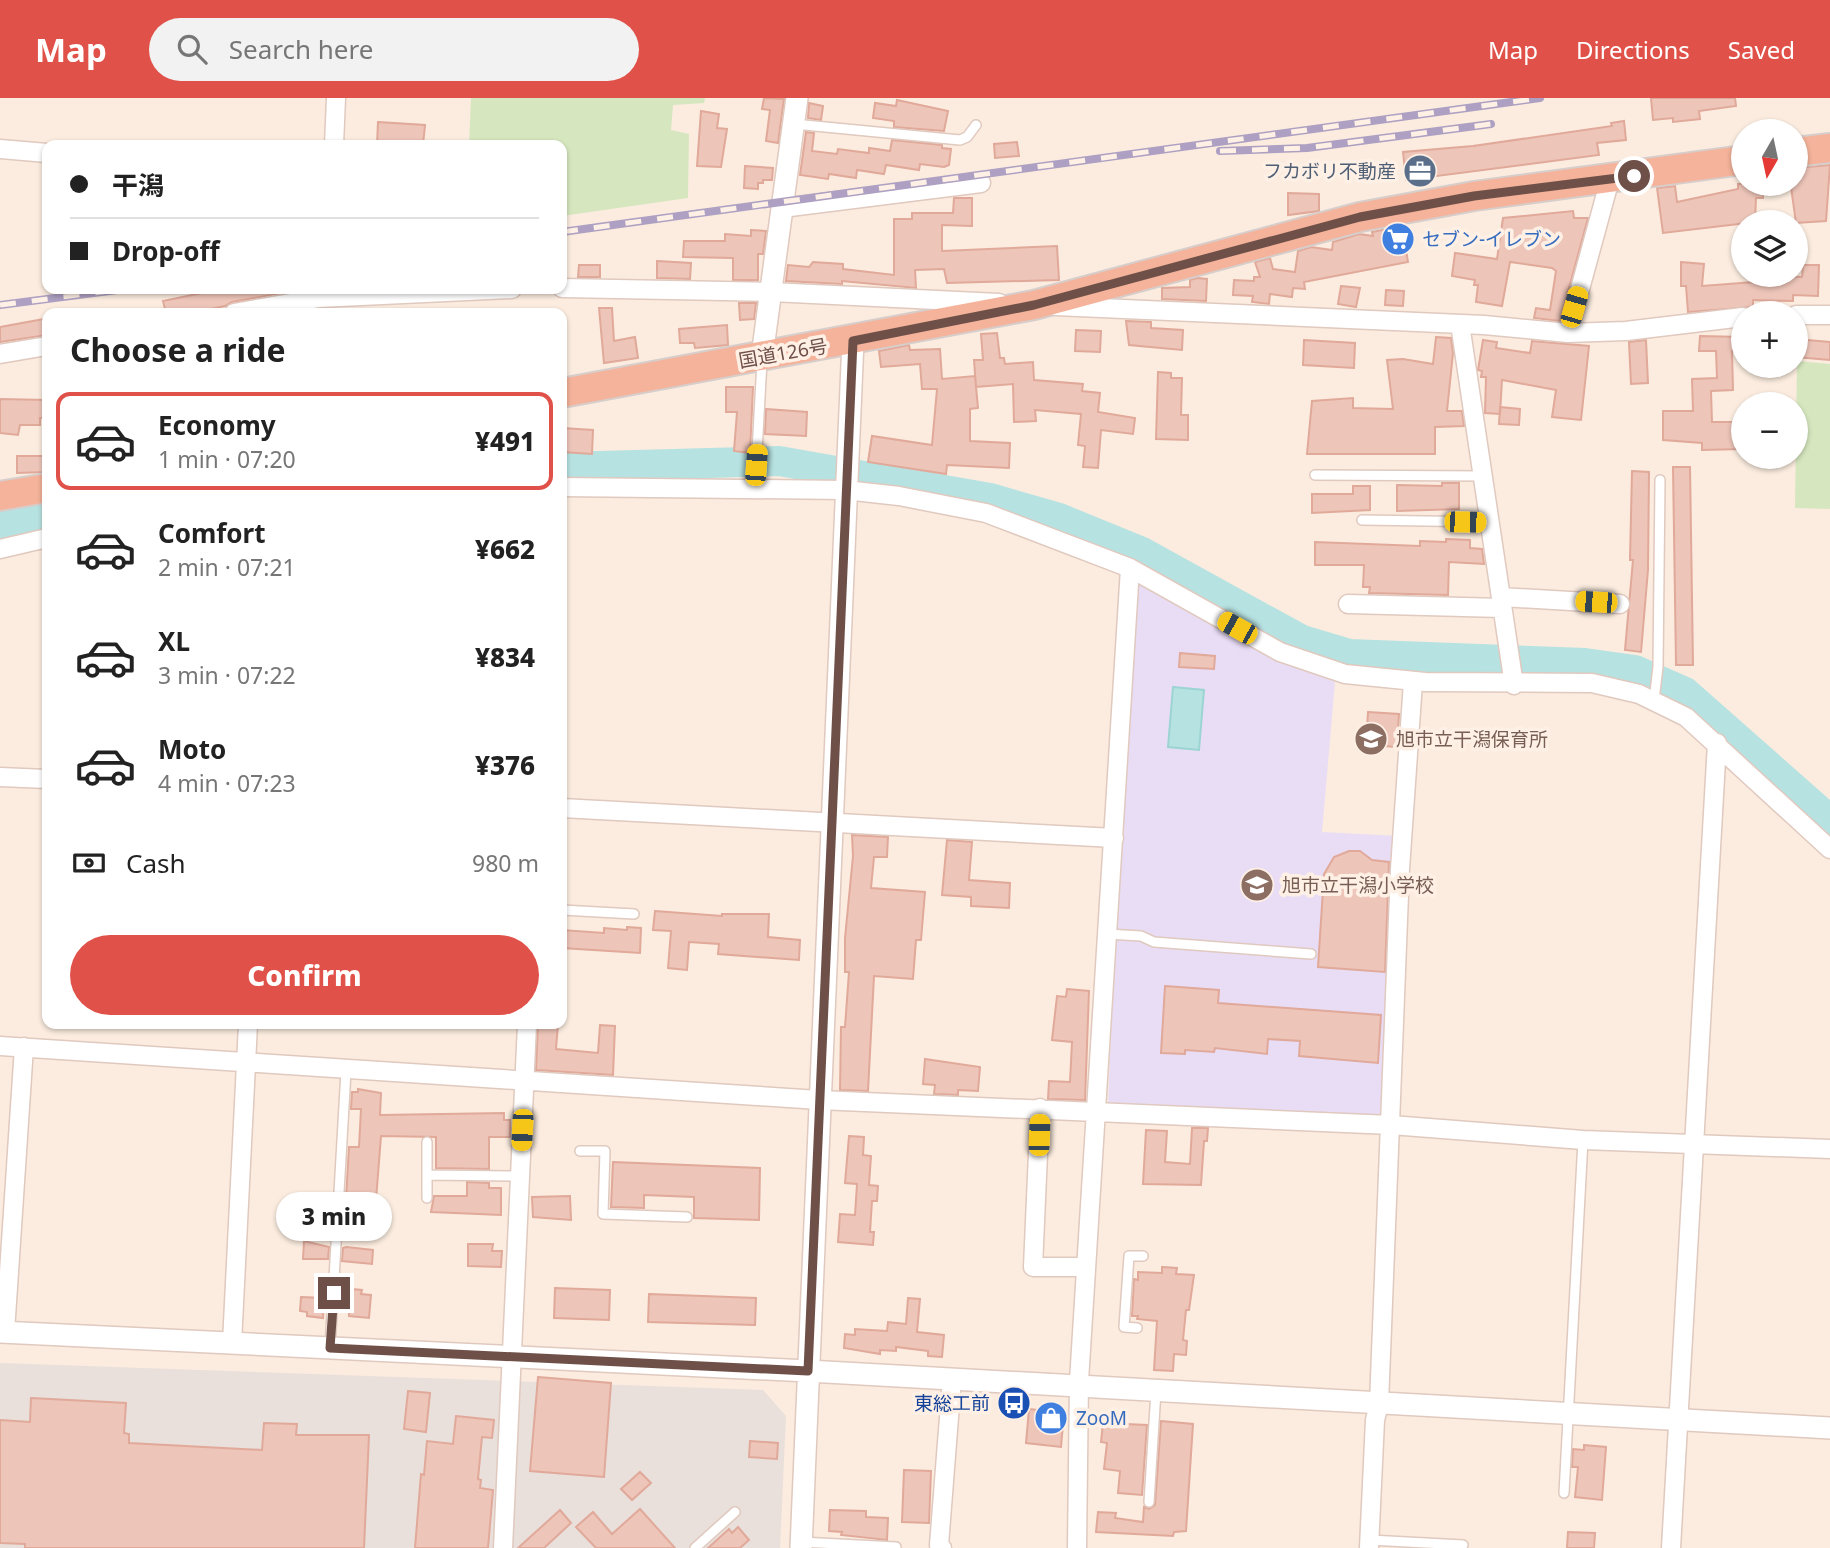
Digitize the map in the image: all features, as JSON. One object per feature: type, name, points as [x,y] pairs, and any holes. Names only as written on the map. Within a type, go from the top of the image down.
[{"type":"highway","points":[[1808,151],[1830,148]]},
{"type":"highway","name":"国道126号","points":[[567,392],[853,341],[1034,305],[1360,217],[1474,196],[1731,162]]},
{"type":"highway","points":[[0,496],[42,489]]},
{"type":"street","points":[[334,140],[336,98]]},
{"type":"street","points":[[762,356],[797,98]]},
{"type":"street","points":[[0,149],[42,153]]},
{"type":"street","points":[[1567,333],[1610,179]]},
{"type":"street","points":[[782,208],[981,183]]},
{"type":"street","points":[[567,288],[771,292],[1460,324],[1567,333],[1626,331],[1731,318]]},
{"type":"street","points":[[264,308],[314,300],[422,294]]},
{"type":"street","points":[[1808,315],[1830,315]]},
{"type":"street","points":[[1460,324],[1513,679]]},
{"type":"street","points":[[801,1545],[853,341]]},
{"type":"street","points":[[0,354],[42,346]]},
{"type":"street","points":[[567,487],[845,490],[899,496],[986,513],[1130,568],[1280,652],[1345,674],[1413,682],[1513,679],[1592,683],[1655,695],[1717,743],[1830,849]]},
{"type":"street","points":[[0,549],[42,539]]},
{"type":"street","points":[[1077,1548],[1079,1386],[1094,1111],[1130,568]]},
{"type":"street","points":[[1348,604],[1619,604]]},
{"type":"street","points":[[1370,1544],[1375,1420],[1379,1404],[1401,869],[1413,682]]},
{"type":"street","points":[[1671,1548],[1717,743]]},
{"type":"street","points":[[0,777],[42,779]]},
{"type":"street","points":[[567,808],[1114,838]]},
{"type":"street","points":[[232,1343],[248,1029]]},
{"type":"street","points":[[503,1548],[527,1029]]},
{"type":"street","points":[[0,1046],[247,1060],[346,1071],[819,1100],[1391,1125],[1583,1140],[1830,1149]]},
{"type":"street","points":[[24,1047],[3,1332],[808,1371],[1830,1428]]},
{"type":"street","points":[[1040,1108],[1033,1267],[1086,1267]]},
{"type":"street","points":[[942,1548],[939,1545],[951,1379]]},
{"type":"lane","points":[[794,124],[960,140],[967,137],[976,125]]},
{"type":"lane","points":[[755,488],[762,356]]},
{"type":"lane","points":[[1315,475],[1483,476]]},
{"type":"lane","points":[[1655,695],[1658,667],[1660,480]]},
{"type":"lane","points":[[1362,520],[1490,522]]},
{"type":"lane","points":[[567,910],[634,914]]},
{"type":"lane","points":[[1107,934],[1141,936],[1154,942],[1311,954]]},
{"type":"lane","points":[[330,1348],[346,1071]]},
{"type":"lane","points":[[1564,1493],[1583,1140]]},
{"type":"lane","points":[[427,1142],[427,1198]]},
{"type":"lane","points":[[580,1151],[605,1151],[603,1214],[687,1217]]},
{"type":"lane","points":[[427,1175],[519,1176]]},
{"type":"lane","points":[[1137,1328],[1124,1327],[1129,1255],[1143,1256]]},
{"type":"lane","points":[[1149,1502],[1156,1391]]},
{"type":"lane","points":[[695,1548],[734,1512]]},
{"type":"lane","points":[[1370,1544],[1463,1545]]},
{"type":"lane","points":[[801,1545],[896,1547]]},
{"type":"shaded area","name":"旭市立干潟小学校","points":[[1146,583],[1263,653],[1335,682],[1322,832],[1399,836],[1383,1118],[1108,1105],[1115,934],[1137,585]]},
{"type":"shaded area","points":[[0,1363],[763,1390],[786,1416],[780,1548],[0,1548]]},
{"type":"green space","points":[[471,98],[705,98],[704,103],[673,105],[671,130],[689,134],[688,198],[567,215],[567,140],[469,140]]},
{"type":"green space","points":[[1808,362],[1830,364],[1830,509],[1795,508],[1796,469],[1808,469],[1808,392],[1797,392],[1797,378],[1808,378]]},
{"type":"water","points":[[1173,687],[1204,690],[1199,750],[1168,747]]},
{"type":"building","points":[[764,98],[784,99],[778,143],[766,141],[770,110],[762,109]]},
{"type":"building","points":[[1651,98],[1735,98],[1736,106],[1699,111],[1700,119],[1673,122],[1673,118],[1653,120]]},
{"type":"building","points":[[897,100],[948,111],[944,131],[894,127],[894,121],[873,118],[875,103],[896,106]]},
{"type":"building","points":[[809,103],[823,106],[821,120],[808,118]]},
{"type":"building","points":[[701,111],[719,114],[717,128],[727,129],[721,167],[697,166]]},
{"type":"building","points":[[1624,121],[1626,140],[1597,143],[1599,155],[1406,180],[1403,152],[1473,146],[1612,126],[1611,123]]},
{"type":"building","points":[[378,122],[425,125],[424,140],[377,140]]},
{"type":"building","points":[[806,132],[814,133],[812,151],[837,154],[838,149],[869,153],[869,148],[890,151],[892,140],[942,145],[942,148],[951,149],[949,165],[944,167],[920,164],[919,170],[886,165],[884,174],[857,170],[856,178],[829,174],[828,179],[800,175]]},
{"type":"building","points":[[1017,142],[1019,156],[995,158],[994,144]]},
{"type":"building","points":[[1830,165],[1826,221],[1808,222],[1808,210],[1794,210],[1792,196],[1808,196],[1808,167]]},
{"type":"building","points":[[745,166],[773,168],[772,180],[758,183],[758,189],[744,188]]},
{"type":"building","points":[[1675,186],[1677,202],[1731,190],[1731,196],[1763,198],[1756,198],[1756,210],[1731,210],[1731,225],[1663,233],[1657,188]]},
{"type":"building","points":[[1288,193],[1319,194],[1319,211],[1288,215]]},
{"type":"building","points":[[954,198],[972,198],[972,226],[942,225],[942,251],[1057,246],[1059,280],[947,283],[944,269],[915,270],[916,288],[842,281],[842,284],[786,281],[788,265],[809,267],[813,262],[843,264],[843,269],[894,275],[894,219],[912,219],[912,213],[953,213]]},
{"type":"building","points":[[1573,211],[1574,218],[1588,218],[1560,321],[1534,318],[1536,308],[1550,310],[1556,271],[1552,268],[1510,262],[1502,306],[1476,302],[1478,285],[1474,285],[1475,280],[1452,276],[1455,253],[1497,259],[1503,218]]},
{"type":"building","points":[[1402,226],[1408,262],[1304,282],[1305,289],[1293,288],[1292,297],[1270,294],[1269,304],[1252,302],[1253,296],[1233,295],[1234,280],[1254,281],[1254,277],[1260,277],[1255,262],[1270,258],[1273,269],[1295,272],[1298,251],[1311,247],[1332,250],[1333,242],[1359,234],[1373,236],[1372,232]]},
{"type":"building","points":[[751,230],[766,231],[763,254],[758,254],[758,280],[733,280],[733,258],[683,257],[684,241],[725,241],[725,234],[751,236]]},
{"type":"building","points":[[657,261],[691,263],[690,279],[657,278]]},
{"type":"building","points":[[1681,262],[1704,264],[1702,286],[1731,284],[1731,287],[1808,287],[1808,265],[1819,265],[1818,296],[1793,295],[1793,301],[1731,301],[1731,309],[1688,312],[1686,286],[1681,286]]},
{"type":"building","points":[[579,265],[600,265],[600,277],[578,277]]},
{"type":"building","points":[[1207,279],[1206,301],[1162,299],[1162,288],[1190,287],[1190,280]]},
{"type":"building","points":[[1341,286],[1360,288],[1356,307],[1338,304]]},
{"type":"building","points":[[1386,290],[1404,291],[1403,306],[1385,305]]},
{"type":"building","points":[[197,294],[276,294],[232,302],[216,308],[165,308],[163,301]]},
{"type":"building","points":[[739,303],[756,303],[754,319],[740,320]]},
{"type":"building","points":[[599,308],[612,308],[614,341],[635,337],[638,358],[604,363]]},
{"type":"building","points":[[42,319],[42,336],[0,342],[0,327]]},
{"type":"building","points":[[1126,321],[1151,322],[1151,328],[1183,330],[1182,350],[1129,345]]},
{"type":"building","points":[[727,325],[728,345],[695,348],[694,343],[680,343],[679,329]]},
{"type":"building","points":[[1076,330],[1101,331],[1100,352],[1075,351]]},
{"type":"building","points":[[997,333],[1000,358],[1004,358],[1005,364],[1033,362],[1034,380],[1083,384],[1082,391],[1100,393],[1098,412],[1135,418],[1133,434],[1101,430],[1098,468],[1083,467],[1085,446],[1078,445],[1081,414],[1035,410],[1036,421],[1014,422],[1013,384],[976,387],[974,360],[983,360],[981,334]]},
{"type":"building","points":[[1700,336],[1731,337],[1733,390],[1711,391],[1712,422],[1731,422],[1731,449],[1702,450],[1702,443],[1663,440],[1663,411],[1693,411],[1692,379],[1717,378],[1716,351],[1699,351]]},
{"type":"building","points":[[1436,337],[1451,338],[1453,353],[1447,411],[1462,411],[1464,426],[1435,427],[1435,454],[1307,454],[1312,401],[1353,398],[1353,408],[1393,409],[1387,360],[1403,359],[1433,364]]},
{"type":"building","points":[[1304,340],[1355,343],[1354,368],[1303,365]]},
{"type":"building","points":[[1483,340],[1497,342],[1496,348],[1530,353],[1532,341],[1589,346],[1581,420],[1552,417],[1556,390],[1502,380],[1500,414],[1485,413],[1486,377],[1481,377],[1482,371],[1478,370]]},
{"type":"building","points":[[1646,340],[1648,383],[1631,384],[1629,342]]},
{"type":"building","points":[[1808,340],[1830,342],[1830,360],[1808,358]]},
{"type":"building","points":[[909,345],[910,350],[940,349],[942,379],[975,376],[978,408],[970,409],[970,441],[1010,443],[1009,468],[947,465],[946,474],[868,462],[872,436],[932,445],[937,389],[922,389],[920,364],[881,367],[879,351]]},
{"type":"building","points":[[1158,372],[1171,373],[1171,378],[1182,378],[1181,415],[1188,415],[1188,440],[1156,439]]},
{"type":"building","points":[[726,387],[753,387],[750,453],[734,451],[737,412],[726,412]]},
{"type":"building","points":[[0,399],[42,400],[40,425],[20,425],[18,435],[0,433]]},
{"type":"building","points":[[1500,407],[1520,409],[1519,425],[1499,424]]},
{"type":"building","points":[[766,409],[807,412],[806,436],[765,434]]},
{"type":"building","points":[[567,428],[593,430],[592,454],[567,452]]},
{"type":"building","points":[[17,456],[42,456],[42,472],[17,473]]},
{"type":"building","points":[[1673,467],[1690,467],[1693,665],[1676,665]]},
{"type":"building","points":[[1632,471],[1649,472],[1648,570],[1641,652],[1625,650],[1633,560],[1630,560]]},
{"type":"building","points":[[1442,483],[1459,483],[1459,509],[1397,511],[1397,485],[1442,486]]},
{"type":"building","points":[[1353,486],[1370,486],[1370,510],[1312,513],[1312,494],[1353,494]]},
{"type":"building","points":[[1446,539],[1470,540],[1470,548],[1482,549],[1484,564],[1449,562],[1448,595],[1369,593],[1370,587],[1363,587],[1364,565],[1315,565],[1315,542],[1420,546],[1420,541],[1446,542]]},
{"type":"building","points":[[1180,653],[1215,656],[1214,669],[1179,667]]},
{"type":"building","points":[[1368,712],[1399,714],[1397,747],[1366,745]]},
{"type":"building","points":[[852,835],[888,837],[887,857],[874,857],[871,888],[925,892],[921,940],[916,940],[913,979],[874,976],[868,1091],[840,1090],[841,1027],[845,1027],[849,972],[845,972],[845,938],[853,856]]},
{"type":"building","points":[[947,840],[972,842],[969,880],[1010,883],[1009,908],[971,906],[971,897],[942,895]]},
{"type":"building","points":[[1349,851],[1360,851],[1372,860],[1389,862],[1385,972],[1318,967],[1324,874],[1334,857]]},
{"type":"building","points":[[655,911],[722,916],[769,914],[768,937],[800,940],[799,960],[718,954],[719,944],[689,942],[687,970],[668,968],[671,931],[653,930]]},
{"type":"building","points":[[627,927],[641,928],[640,953],[567,948],[567,930],[604,933],[604,928],[627,930]]},
{"type":"building","points":[[1165,986],[1219,990],[1218,1003],[1381,1015],[1378,1063],[1299,1056],[1300,1041],[1268,1039],[1267,1054],[1215,1048],[1214,1052],[1185,1050],[1185,1054],[1161,1053]]},
{"type":"building","points":[[1067,989],[1089,991],[1085,1100],[1048,1099],[1049,1081],[1070,1082],[1072,1042],[1052,1040],[1057,996],[1066,997]]},
{"type":"building","points":[[600,1025],[615,1026],[613,1075],[536,1070],[538,1029],[558,1029],[556,1049],[598,1053]]},
{"type":"building","points":[[925,1059],[980,1067],[978,1091],[958,1090],[958,1095],[934,1094],[935,1085],[923,1084]]},
{"type":"building","points":[[358,1089],[381,1093],[380,1115],[504,1113],[504,1120],[510,1120],[510,1137],[489,1137],[489,1169],[436,1168],[436,1137],[381,1136],[376,1200],[346,1199],[349,1147],[359,1147],[361,1109],[351,1109],[352,1092],[358,1092]]},
{"type":"building","points":[[1192,1128],[1208,1128],[1207,1141],[1204,1141],[1201,1185],[1143,1184],[1146,1130],[1167,1131],[1165,1162],[1190,1164]]},
{"type":"building","points":[[849,1136],[864,1137],[863,1155],[871,1156],[869,1185],[878,1186],[877,1201],[872,1201],[870,1232],[874,1232],[873,1245],[838,1242],[840,1214],[855,1215],[857,1184],[845,1183]]},
{"type":"building","points":[[613,1162],[760,1168],[759,1220],[694,1218],[694,1197],[644,1195],[644,1208],[611,1207]]},
{"type":"building","points":[[467,1182],[489,1183],[489,1188],[501,1188],[501,1215],[431,1212],[434,1196],[467,1196]]},
{"type":"building","points":[[570,1196],[571,1220],[533,1217],[532,1197]]},
{"type":"building","points":[[304,1241],[329,1247],[328,1259],[303,1259]]},
{"type":"building","points":[[468,1244],[493,1244],[492,1251],[502,1251],[501,1267],[468,1266]]},
{"type":"building","points":[[343,1248],[373,1250],[372,1264],[342,1261]]},
{"type":"building","points":[[1162,1267],[1177,1268],[1176,1274],[1194,1275],[1183,1340],[1187,1341],[1186,1355],[1174,1354],[1173,1371],[1154,1370],[1157,1321],[1132,1316],[1134,1279],[1138,1280],[1138,1272],[1162,1273]]},
{"type":"building","points":[[340,1288],[362,1290],[361,1294],[371,1295],[369,1318],[349,1316],[349,1312],[339,1311]]},
{"type":"building","points":[[555,1288],[610,1290],[609,1320],[554,1318]]},
{"type":"building","points":[[649,1294],[756,1298],[755,1325],[648,1322]]},
{"type":"building","points":[[301,1297],[324,1298],[323,1318],[307,1316],[307,1312],[300,1311]]},
{"type":"building","points":[[908,1298],[920,1299],[917,1332],[944,1335],[942,1357],[928,1356],[928,1351],[896,1347],[896,1351],[880,1350],[880,1354],[844,1348],[845,1334],[855,1335],[855,1329],[887,1331],[888,1322],[906,1324]]},
{"type":"building","points":[[538,1377],[611,1383],[604,1477],[530,1471]]},
{"type":"building","points":[[408,1391],[430,1393],[426,1432],[404,1429]]},
{"type":"building","points":[[31,1398],[126,1403],[124,1433],[129,1434],[129,1443],[262,1450],[264,1423],[297,1424],[296,1435],[369,1435],[364,1548],[25,1548],[25,1544],[0,1543],[0,1420],[30,1422]]},
{"type":"building","points":[[1029,1409],[1064,1413],[1061,1447],[1026,1443]]},
{"type":"building","points":[[456,1416],[494,1420],[492,1438],[482,1437],[478,1479],[481,1480],[480,1488],[493,1490],[488,1548],[415,1548],[421,1474],[424,1475],[427,1441],[453,1444]]},
{"type":"building","points":[[1161,1421],[1193,1424],[1186,1531],[1174,1532],[1173,1536],[1096,1532],[1098,1512],[1116,1513],[1115,1518],[1143,1522],[1144,1507],[1149,1509],[1155,1505]]},
{"type":"building","points":[[1103,1423],[1147,1425],[1142,1495],[1118,1493],[1120,1471],[1104,1469],[1107,1443],[1101,1442]]},
{"type":"building","points":[[750,1441],[778,1443],[777,1459],[749,1457]]},
{"type":"building","points":[[1584,1445],[1606,1447],[1602,1500],[1575,1497],[1578,1467],[1572,1467],[1573,1449],[1584,1450]]},
{"type":"building","points":[[904,1470],[931,1471],[929,1523],[902,1522]]},
{"type":"building","points":[[640,1472],[651,1483],[632,1500],[621,1489]]},
{"type":"building","points":[[640,1509],[675,1548],[596,1548],[576,1527],[593,1512],[612,1534]]},
{"type":"building","points":[[560,1510],[571,1523],[544,1548],[518,1548]]},
{"type":"building","points":[[830,1510],[866,1511],[866,1517],[888,1518],[887,1540],[841,1535],[842,1532],[829,1531]]},
{"type":"building","points":[[738,1527],[749,1540],[740,1548],[708,1548],[729,1529],[732,1533]]},
{"type":"building","points":[[1568,1532],[1595,1533],[1594,1548],[1567,1548]]},
{"type":"waterway","points":[[567,467],[779,461],[990,498],[1059,518],[1142,552],[1302,640],[1349,654],[1585,663],[1635,670],[1685,692],[1830,820]]},
{"type":"waterway","points":[[0,526],[42,518]]},
{"type":"railway","points":[[567,231],[1540,98]]},
{"type":"railway","points":[[1220,151],[1307,148],[1491,124]]},
{"type":"railway","points":[[0,305],[86,294]]},
{"type":"place","name":"フカボリ不動産","points":[[1420,171]]},
{"type":"place","name":"セブン-イレブン","points":[[1398,239]]},
{"type":"place","name":"旭市立干潟保育所","points":[[1371,739]]},
{"type":"place","name":"旭市立干潟小学校","points":[[1257,885]]},
{"type":"place","name":"東総工前","points":[[1014,1403]]},
{"type":"place","name":"ZooM","points":[[1051,1418]]},
{"type":"route","points":[[334,1293],[330,1348],[808,1371],[853,341],[1034,305],[1360,217],[1474,196],[1634,176]]}]
